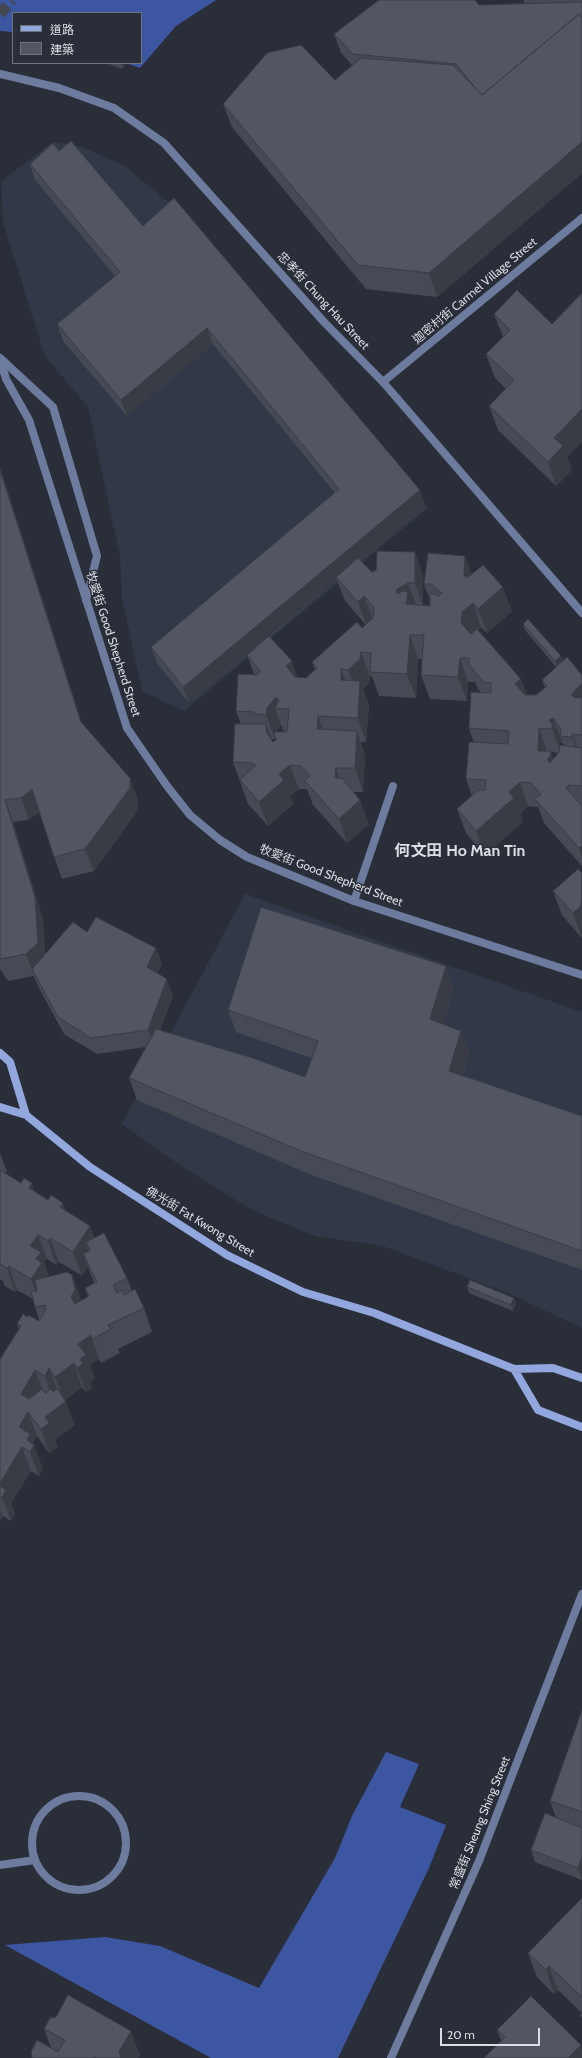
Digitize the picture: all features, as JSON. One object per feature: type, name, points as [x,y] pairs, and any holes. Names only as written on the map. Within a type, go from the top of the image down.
[{"type":"main road","points":[[0,1053],[10,1062],[26,1115]]},
{"type":"main road","name":"佛光街 Fat Kwong Street","points":[[0,1107],[26,1115],[90,1167],[227,1255],[303,1292],[374,1313],[514,1369],[553,1368],[582,1378]]},
{"type":"main road","points":[[514,1369],[538,1410],[582,1427]]},
{"type":"street","name":"忠孝街 Chung Hau Street","points":[[0,74],[59,88],[114,108],[164,143],[324,322],[383,382],[582,613]]},
{"type":"street","name":"迦密村街 Carmel Village Street","points":[[383,382],[582,218]]},
{"type":"street","name":"牧愛街 Good Shepherd Street","points":[[0,358],[6,379],[29,420],[127,728],[167,786],[190,814],[220,840],[247,857],[354,901],[582,976]]},
{"type":"street","points":[[0,358],[53,407],[97,556],[86,600]]},
{"type":"street","points":[[354,901],[393,786]]},
{"type":"street","name":"常盛街 Sheung Shing Street","points":[[391,2058],[479,1861],[582,1594]]},
{"type":"street","points":[[74,1796],[98,1799],[117,1812],[127,1838],[126,1853],[121,1866],[113,1876],[103,1884],[83,1890],[63,1887],[50,1881],[35,1860],[32,1843],[33,1830],[38,1819],[48,1807],[61,1799],[74,1796]]},
{"type":"street","points":[[0,1865],[35,1860]]},
{"type":"shaded area","points":[[0,0],[216,0],[176,26],[140,68],[129,64],[142,64],[142,12],[12,12],[12,32],[0,31]]},
{"type":"shaded area","points":[[53,142],[80,146],[123,165],[182,213],[428,508],[184,711],[142,691],[122,598],[120,557],[88,407],[45,356],[3,223],[1,181]]},
{"type":"shaded area","points":[[245,894],[582,1012],[582,1328],[508,1293],[383,1246],[315,1236],[264,1215],[247,1207],[178,1164],[122,1124]]},
{"type":"shaded area","points":[[386,1752],[419,1764],[400,1807],[446,1825],[429,1868],[338,2058],[211,2058],[5,1945],[105,1937],[160,1946],[259,1988],[335,1858],[352,1816]]},
{"type":"building","points":[[379,0],[475,0],[479,5],[582,2],[582,18],[579,14],[482,95],[456,64],[353,54],[334,34]]},
{"type":"building","points":[[579,14],[582,18],[582,142],[429,273],[358,265],[223,104],[267,53],[301,45],[335,80],[361,58],[453,65],[482,95]]},
{"type":"building","points":[[71,141],[143,226],[174,198],[420,490],[183,687],[151,647],[339,489],[207,328],[121,400],[57,324],[120,272],[30,164],[53,143],[59,151]]},
{"type":"building","points":[[517,290],[552,324],[582,293],[582,409],[554,438],[563,446],[548,462],[489,406],[514,380],[486,354],[510,330],[494,314]]},
{"type":"building","points":[[0,470],[81,722],[130,778],[130,788],[85,849],[54,857],[32,789],[21,798],[5,800],[35,897],[38,943],[26,954],[0,959]]},
{"type":"building","points":[[377,551],[415,552],[415,583],[408,583],[396,590],[398,594],[402,591],[408,592],[406,604],[430,606],[430,593],[439,596],[442,593],[431,584],[424,584],[428,553],[465,556],[464,576],[467,576],[467,578],[483,565],[503,587],[478,609],[473,603],[462,612],[461,623],[471,634],[477,629],[521,679],[515,684],[525,695],[536,695],[547,686],[542,680],[567,657],[582,675],[582,683],[571,695],[573,695],[573,697],[582,698],[582,735],[572,734],[572,737],[560,736],[561,729],[553,718],[549,720],[552,724],[552,729],[539,728],[538,751],[551,751],[547,760],[550,763],[559,752],[560,745],[582,748],[582,786],[568,785],[568,788],[565,787],[582,806],[582,846],[579,848],[535,799],[541,794],[531,783],[520,782],[509,792],[514,798],[476,831],[457,809],[478,790],[485,790],[486,780],[466,779],[469,742],[508,744],[509,731],[469,728],[471,692],[491,693],[491,683],[484,682],[469,665],[469,658],[460,658],[458,677],[421,675],[424,635],[410,635],[407,674],[370,672],[371,653],[361,652],[360,659],[348,670],[341,669],[341,680],[360,681],[358,718],[318,716],[317,729],[357,731],[355,768],[336,768],[335,778],[342,778],[360,800],[339,819],[305,781],[310,776],[301,766],[290,765],[279,774],[284,780],[259,802],[240,780],[256,765],[252,765],[253,763],[233,762],[235,724],[266,724],[266,731],[273,742],[276,740],[274,732],[287,732],[289,709],[275,708],[279,700],[276,697],[267,708],[266,715],[254,714],[254,712],[236,711],[238,674],[258,675],[258,672],[261,672],[247,655],[269,636],[292,661],[286,666],[295,677],[306,678],[317,668],[312,662],[357,622],[362,628],[373,618],[374,607],[364,596],[358,602],[336,577],[358,558],[373,573],[373,570],[376,571]]},
{"type":"building","points":[[528,619],[561,656],[555,661],[523,624]]},
{"type":"building","points":[[578,869],[582,873],[581,906],[573,913],[553,891]]},
{"type":"building","points":[[261,907],[446,966],[430,1019],[461,1031],[449,1071],[582,1116],[582,1251],[301,1151],[129,1078],[156,1029],[253,1058],[305,1077],[318,1041],[228,1010]]},
{"type":"building","points":[[96,917],[156,948],[147,967],[167,979],[148,1030],[91,1038],[58,1017],[32,969],[73,922],[87,932]]},
{"type":"building","points":[[0,1170],[21,1183],[24,1178],[32,1183],[29,1188],[48,1200],[51,1195],[63,1203],[60,1207],[90,1226],[73,1252],[50,1238],[48,1241],[38,1235],[30,1246],[41,1252],[36,1259],[42,1263],[31,1279],[9,1266],[7,1268],[0,1264]]},
{"type":"building","points":[[104,1233],[127,1278],[113,1285],[117,1293],[122,1290],[124,1295],[135,1289],[144,1308],[108,1325],[111,1329],[92,1339],[91,1335],[78,1344],[86,1355],[80,1359],[83,1364],[77,1368],[74,1363],[55,1377],[49,1368],[45,1376],[35,1370],[21,1394],[29,1399],[42,1389],[45,1393],[51,1389],[53,1392],[57,1389],[66,1401],[45,1417],[49,1423],[41,1429],[28,1412],[19,1427],[30,1434],[27,1440],[34,1445],[30,1452],[22,1447],[0,1483],[0,1359],[21,1326],[17,1324],[23,1314],[39,1321],[46,1310],[45,1305],[35,1307],[31,1292],[37,1291],[35,1280],[67,1272],[72,1275],[75,1290],[71,1297],[75,1304],[89,1296],[85,1288],[97,1282],[83,1254],[90,1250],[86,1242]]},
{"type":"building","points":[[470,1280],[514,1298],[511,1305],[467,1287]]},
{"type":"building","points":[[0,1486],[6,1490],[2,1497],[0,1496]]},
{"type":"building","points":[[582,1710],[582,1812],[550,1801]]},
{"type":"building","points":[[545,1813],[582,1828],[582,1857],[578,1868],[531,1850]]},
{"type":"building","points":[[582,1898],[582,1997],[549,1966],[546,1970],[528,1953]]},
{"type":"building","points":[[68,1995],[131,2031],[119,2052],[121,2058],[32,2058],[31,2052],[37,2040],[58,2052],[65,2040],[44,2029],[50,2018],[56,2017]]},
{"type":"building","points":[[531,1996],[581,2045],[569,2057],[570,2058],[484,2058],[505,2037],[497,2030]]},
{"type":"tunnel","points":[[0,14],[12,0]]},
{"type":"district","name":"何文田 Ho Man Tin","points":[[460,851]]}]
